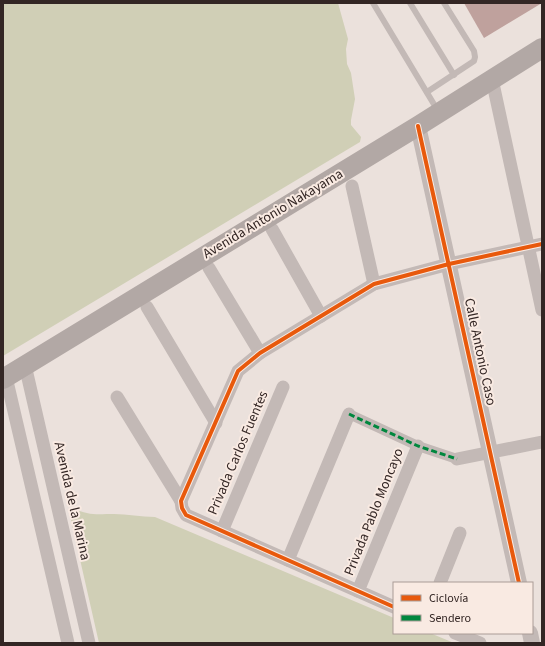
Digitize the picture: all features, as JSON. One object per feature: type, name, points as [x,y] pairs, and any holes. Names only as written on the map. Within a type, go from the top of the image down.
[{"type":"main road","name":"Avenida Antonio Nakayama","points":[[4,378],[418,126],[542,48]]},
{"type":"street","points":[[492,79],[542,310]]},
{"type":"street","name":"Calle Antonio Caso","points":[[418,126],[519,582]]},
{"type":"street","points":[[352,186],[374,284]]},
{"type":"street","points":[[272,229],[321,316]]},
{"type":"street","points":[[181,501],[238,371],[260,353],[374,284],[449,264],[542,244]]},
{"type":"street","points":[[209,268],[260,353]]},
{"type":"street","points":[[147,307],[216,423]]},
{"type":"street","name":"Avenida de la Marina","points":[[25,365],[89,643]]},
{"type":"street","points":[[4,378],[68,643]]},
{"type":"street","name":"Privada Carlos Fuentes","points":[[222,531],[284,387]]},
{"type":"street","points":[[117,397],[181,501],[182,508],[186,515],[393,607]]},
{"type":"street","points":[[288,560],[349,414],[418,446],[457,459],[542,442]]},
{"type":"street","name":"Privada Pablo Moncayo","points":[[358,591],[418,446]]},
{"type":"street","points":[[440,582],[460,533]]},
{"type":"street","points":[[458,634],[480,643]]},
{"type":"lane","points":[[373,3],[439,112]]},
{"type":"lane","points":[[410,3],[454,75]]},
{"type":"lane","points":[[427,92],[474,61],[475,54],[444,3]]},
{"type":"green space","points":[[3,3],[338,3],[348,39],[346,49],[347,64],[351,73],[355,99],[351,125],[361,137],[360,142],[3,356]]},
{"type":"green space","points":[[73,508],[93,514],[119,514],[155,517],[393,618],[393,634],[432,634],[454,643],[99,643],[69,511]]},
{"type":"building","points":[[464,3],[542,3],[484,38]]},
{"type":"marked path","points":[[349,414],[418,446],[457,459]]},
{"type":"cycle path","points":[[418,126],[519,582]]},
{"type":"cycle path","points":[[393,607],[186,515],[182,508],[181,501],[238,371],[260,353],[374,284],[449,264],[542,244]]}]
